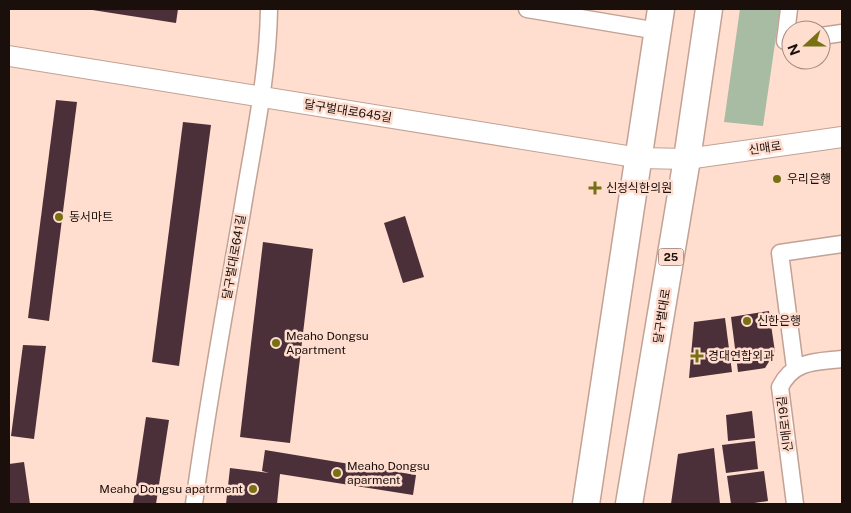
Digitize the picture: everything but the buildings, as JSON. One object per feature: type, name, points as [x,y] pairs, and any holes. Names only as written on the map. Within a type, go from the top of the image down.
[{"type":"main road","name":"달구벌대로","points":[[629,504],[687,160],[709,9]]},
{"type":"main road","points":[[586,504],[660,20]]},
{"type":"street","name":"달구벌대로641길","points":[[194,504],[205,423],[262,97],[269,9]]},
{"type":"street","points":[[527,9],[660,20]]},
{"type":"street","name":"달구벌대로645길","points":[[9,56],[640,158],[687,160]]},
{"type":"street","name":"신매로","points":[[687,160],[842,137]]},
{"type":"street","points":[[842,244],[780,253],[795,368],[806,364],[842,359]]},
{"type":"street","name":"신매로19길","points":[[795,368],[786,376],[780,387],[795,504]]},
{"type":"green space","points":[[740,9],[780,9],[763,126],[724,122]]},
{"type":"place","name":"우리은행","points":[[777,179]]},
{"type":"place","name":"신정식한의원","points":[[595,188]]},
{"type":"place","name":"동서마트","points":[[59,217]]},
{"type":"place","name":"신한은행","points":[[747,321]]},
{"type":"place","name":"Meaho Dongsu Apartment","points":[[276,343]]},
{"type":"place","name":"경대연합외과","points":[[697,356]]},
{"type":"place","name":"Meaho Dongsu aparment","points":[[337,473]]},
{"type":"place","name":"Meaho Dongsu apatrment","points":[[253,489]]}]
